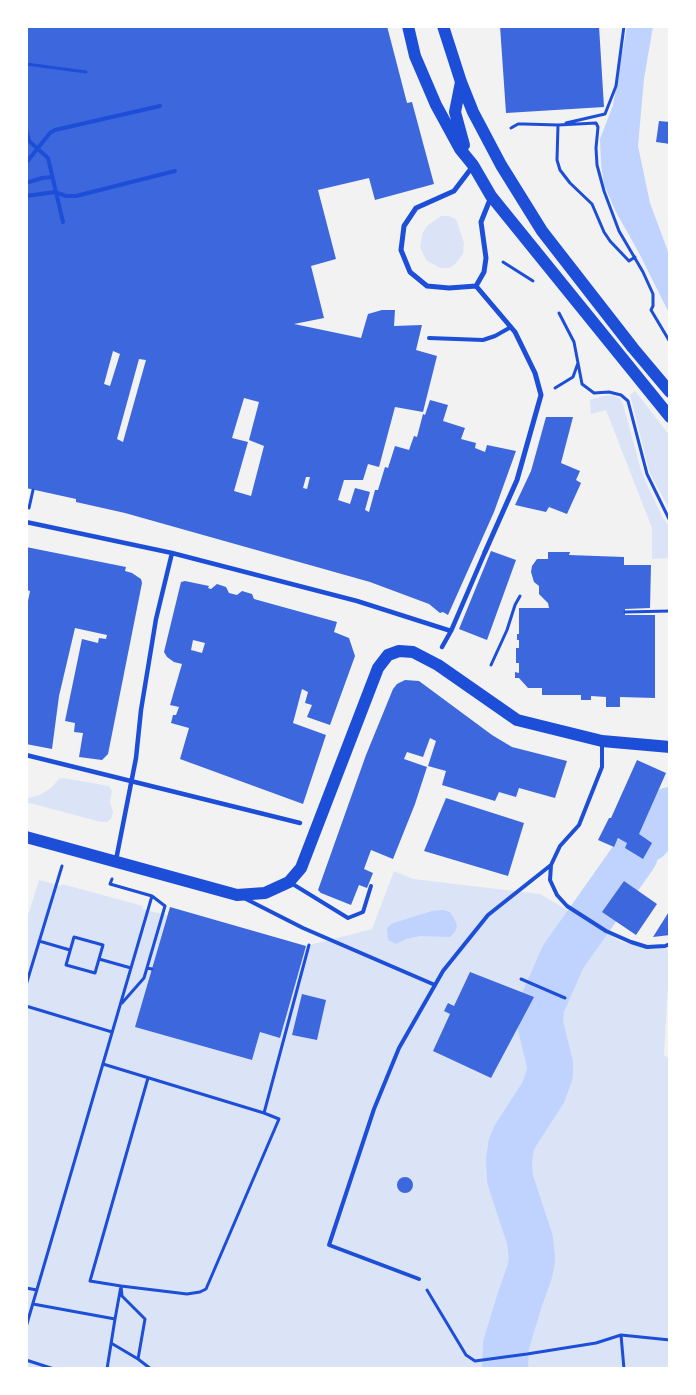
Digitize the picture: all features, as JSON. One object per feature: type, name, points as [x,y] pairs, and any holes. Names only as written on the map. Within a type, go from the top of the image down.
[{"type":"main road","points":[[408,26],[415,56],[436,105],[460,149],[473,165]]},
{"type":"main road","points":[[443,26],[461,82],[476,118],[501,165],[542,231],[670,392]]},
{"type":"main road","points":[[461,82],[455,112],[462,141],[491,196],[670,417]]},
{"type":"main road","points":[[26,837],[237,895],[265,893],[289,882],[301,868],[378,668],[388,655],[399,651],[413,652],[432,661],[517,720],[602,741],[670,747]]},
{"type":"street","points":[[473,165],[454,191],[416,208],[404,226],[401,250],[410,272],[427,286],[449,288],[476,286]]},
{"type":"street","points":[[476,286],[484,272],[486,258],[481,222],[491,196]]},
{"type":"street","points":[[442,648],[517,480],[541,395],[535,373],[515,332],[476,286]]},
{"type":"street","points":[[26,522],[172,553],[357,601],[451,631]]},
{"type":"street","points":[[116,862],[131,781],[156,618],[172,553]]},
{"type":"street","points":[[26,756],[300,823]]},
{"type":"lane","points":[[26,163],[50,133],[55,130],[160,106]]},
{"type":"lane","points":[[26,129],[29,141],[48,158],[63,222]]},
{"type":"lane","points":[[26,196],[55,192],[66,196],[76,196],[174,171]]},
{"type":"lane","points":[[26,183],[52,177]]},
{"type":"lane","points":[[429,338],[482,340],[496,336],[511,327]]},
{"type":"lane","points":[[602,741],[602,768],[579,825],[560,846],[551,865],[550,880],[557,895],[568,906],[601,928],[647,947],[670,944]]},
{"type":"lane","points":[[419,1279],[329,1245],[377,1100],[399,1048],[435,985],[460,948],[488,915],[551,865]]},
{"type":"lane","points":[[289,882],[348,918],[363,912],[371,886]]},
{"type":"lane","points":[[237,895],[310,931],[435,985]]},
{"type":"path","points":[[558,125],[605,114],[616,86],[624,26]]},
{"type":"path","points":[[26,64],[86,72]]},
{"type":"path","points":[[511,128],[518,124],[558,125],[596,123],[598,128],[597,165],[603,185],[619,231],[635,257],[653,294],[651,310],[670,342]]},
{"type":"path","points":[[558,125],[557,160],[560,170],[570,183],[592,204],[604,232],[610,240],[629,261],[635,257]]},
{"type":"path","points":[[503,262],[531,279]]},
{"type":"path","points":[[557,310],[574,342],[582,384],[594,393],[609,392],[621,395],[628,402],[647,474],[670,521]]},
{"type":"path","points":[[541,395],[573,377],[578,362]]},
{"type":"path","points":[[28,512],[34,490]]},
{"type":"path","points":[[491,665],[520,596]]},
{"type":"path","points":[[625,612],[670,611]]},
{"type":"path","points":[[26,985],[67,848]]},
{"type":"path","points":[[116,862],[110,884],[152,896],[164,906],[144,978],[120,1006]]},
{"type":"path","points":[[26,1328],[152,896]]},
{"type":"path","points":[[264,1113],[311,938],[310,931]]},
{"type":"path","points":[[74,937],[103,945],[95,973],[66,965],[70,950],[74,937]]},
{"type":"path","points":[[39,941],[70,950]]},
{"type":"path","points":[[99,959],[131,968]]},
{"type":"path","points":[[147,968],[152,969]]},
{"type":"path","points":[[520,979],[565,998]]},
{"type":"path","points":[[26,1006],[112,1032]]},
{"type":"path","points":[[103,1064],[264,1113],[279,1119],[206,1289],[200,1292],[187,1294],[90,1281],[148,1078]]},
{"type":"path","points":[[419,1279],[458,1338],[466,1355],[475,1361],[596,1343],[621,1335],[670,1340]]},
{"type":"path","points":[[121,1286],[122,1296],[145,1319],[138,1359]]},
{"type":"path","points":[[107,1369],[121,1286]]},
{"type":"path","points":[[26,1288],[37,1290]]},
{"type":"path","points":[[33,1304],[115,1319]]},
{"type":"path","points":[[621,1335],[624,1369]]},
{"type":"path","points":[[111,1343],[151,1369]]},
{"type":"path","points":[[26,1360],[54,1369]]},
{"type":"shaded area","points":[[441,216],[449,216],[456,219],[464,243],[463,254],[450,268],[440,268],[426,260],[420,247],[423,232],[427,226]]},
{"type":"shaded area","points":[[635,391],[670,436],[670,510],[650,474],[630,395]]},
{"type":"shaded area","points":[[611,395],[620,398],[623,404],[641,470],[663,518],[670,527],[670,558],[652,559],[652,528],[606,410],[591,414],[590,400]]},
{"type":"shaded area","points":[[63,778],[109,786],[112,791],[110,802],[113,812],[111,819],[107,822],[101,822],[26,802],[26,799],[40,795],[52,787],[59,779]]},
{"type":"shaded area","points":[[394,871],[413,879],[540,894],[622,942],[670,949],[664,1055],[670,1059],[670,1369],[26,1369],[26,922],[39,880],[61,886],[62,884],[143,906],[142,909],[167,915],[136,1027],[252,1060],[260,1032],[280,1038],[306,946],[372,929]]},
{"type":"water","points":[[627,26],[653,26],[644,79],[638,146],[650,203],[670,257],[670,315],[616,212],[604,185],[600,139],[613,105]]},
{"type":"water","points":[[443,910],[450,912],[456,922],[455,932],[450,937],[420,936],[406,939],[396,944],[388,940],[387,928],[393,923],[432,911]]},
{"type":"building","points":[[26,26],[387,26],[407,103],[412,102],[434,184],[375,200],[369,178],[318,190],[336,259],[311,266],[324,318],[294,324],[361,338],[368,314],[382,310],[395,310],[394,326],[422,325],[416,350],[437,356],[423,412],[395,407],[379,467],[368,464],[363,480],[344,480],[338,500],[350,504],[355,488],[370,492],[365,510],[369,512],[375,490],[378,490],[385,467],[388,468],[395,446],[409,450],[414,436],[417,437],[423,414],[425,415],[430,400],[448,405],[443,421],[465,428],[461,439],[476,443],[475,448],[485,452],[487,445],[516,451],[494,512],[448,615],[443,612],[440,613],[429,604],[370,582],[125,513],[76,502],[76,499],[26,488]],"holes":[[[113,351],[120,354],[110,386],[104,384]],[[139,359],[146,360],[123,442],[117,439]],[[244,398],[259,402],[249,440],[264,446],[251,496],[234,491],[248,442],[232,438]],[[306,477],[310,477],[307,489],[303,488]]]},
{"type":"building","points":[[500,26],[599,26],[604,107],[506,113]]},
{"type":"building","points":[[659,121],[670,122],[670,144],[656,142]]},
{"type":"building","points":[[546,417],[573,417],[561,463],[580,471],[576,480],[581,483],[567,514],[549,507],[546,512],[515,505],[531,471]]},
{"type":"building","points":[[26,547],[126,567],[125,571],[141,579],[142,583],[108,754],[102,760],[79,757],[83,733],[74,732],[75,723],[65,721],[82,639],[98,643],[99,638],[106,639],[107,635],[75,628],[59,696],[52,749],[26,744],[26,611],[30,591],[26,590]]},
{"type":"building","points":[[491,551],[516,560],[487,640],[459,629]]},
{"type":"building","points":[[548,552],[570,552],[569,555],[624,557],[624,565],[651,565],[650,608],[625,609],[625,615],[655,615],[655,698],[620,697],[620,707],[606,707],[606,697],[591,696],[591,700],[581,700],[581,695],[542,695],[542,688],[528,688],[519,678],[515,678],[515,672],[519,673],[519,663],[516,663],[516,648],[519,648],[517,634],[519,634],[519,608],[549,608],[548,603],[539,594],[539,586],[534,582],[531,572],[532,566],[537,559],[548,559]]},
{"type":"building","points":[[185,581],[209,586],[208,588],[211,589],[217,584],[226,587],[229,593],[237,595],[242,591],[252,594],[254,599],[337,622],[334,632],[349,638],[355,656],[330,725],[307,717],[312,705],[305,703],[308,692],[302,689],[293,723],[326,735],[303,804],[180,759],[189,728],[171,723],[173,715],[176,715],[179,707],[170,705],[182,664],[174,662],[164,652],[181,582]],"holes":[[[193,640],[205,643],[202,653],[191,650]]]},
{"type":"building","points":[[405,680],[419,681],[492,735],[512,747],[567,761],[555,798],[519,788],[516,797],[499,792],[495,801],[442,785],[446,771],[428,766],[436,741],[430,738],[423,757],[407,752],[404,759],[427,767],[415,804],[393,859],[371,850],[364,869],[373,873],[367,888],[359,885],[351,905],[318,890],[366,755],[393,689],[397,684]]},
{"type":"building","points":[[637,760],[666,773],[639,834],[652,843],[643,859],[625,848],[627,843],[618,838],[614,847],[598,840],[609,818],[611,818]]},
{"type":"building","points":[[446,798],[524,823],[508,876],[424,851]]},
{"type":"building","points":[[624,881],[657,904],[636,935],[602,912]]},
{"type":"building","points":[[170,907],[306,946],[280,1038],[260,1032],[252,1060],[135,1027]]},
{"type":"building","points":[[670,910],[670,935],[653,937]]},
{"type":"building","points":[[470,972],[534,997],[491,1078],[433,1051],[450,1014],[444,1011],[448,1003],[454,1006]]},
{"type":"building","points":[[302,994],[326,1000],[317,1040],[292,1035]]},
{"type":"building","points":[[405,1177],[413,1185],[405,1193],[397,1185]]},
{"type":"waterway","points":[[648,839],[670,810]]},
{"type":"waterway","points":[[505,1369],[506,1345],[530,1271],[532,1259],[530,1240],[510,1179],[509,1160],[515,1136],[543,1093],[550,1074],[550,1064],[540,1024],[541,1007],[563,957],[635,855]]}]
